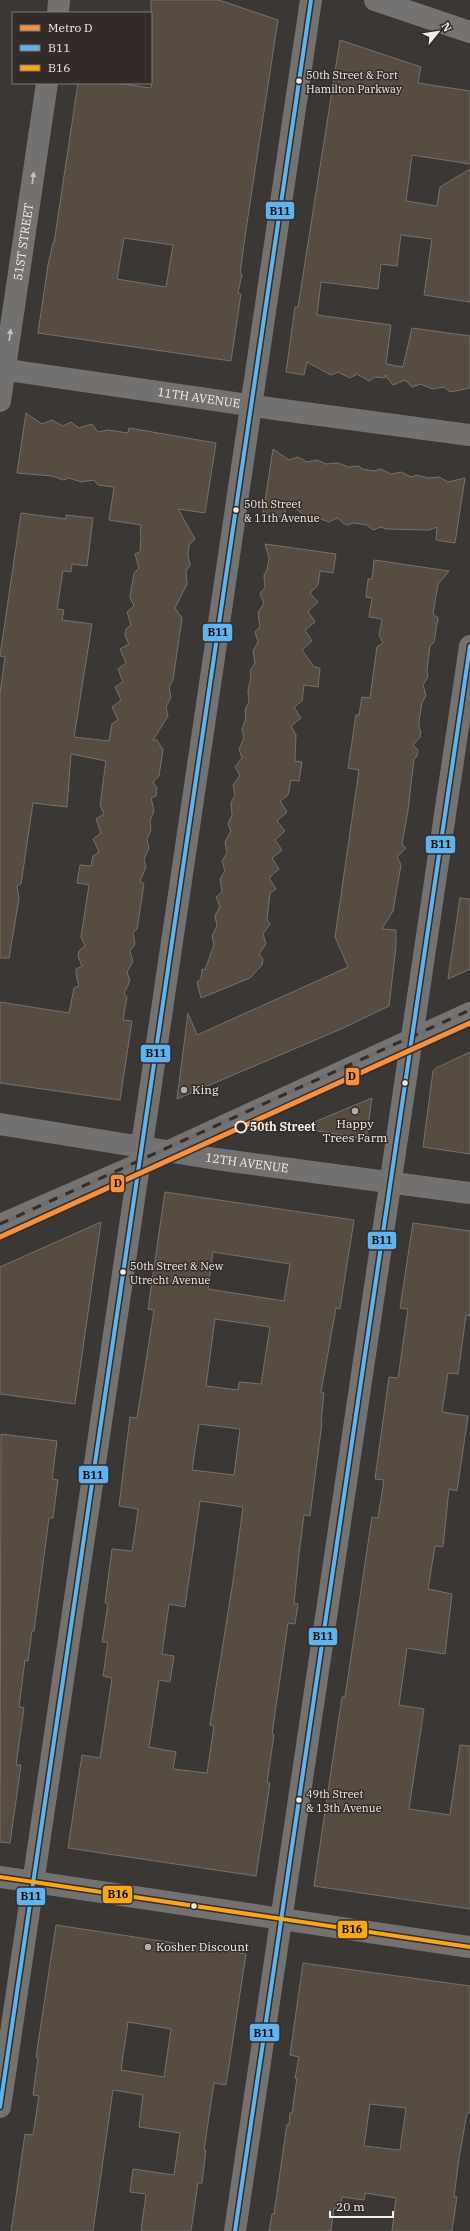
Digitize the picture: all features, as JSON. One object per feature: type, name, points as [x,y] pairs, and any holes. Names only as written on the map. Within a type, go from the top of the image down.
[{"type":"street","points":[[58,12],[60,0]]},
{"type":"street","points":[[0,2107],[311,0]]},
{"type":"street","points":[[375,0],[470,32]]},
{"type":"street","name":"51ST STREET","points":[[0,401],[2,369],[47,84]]},
{"type":"street","name":"11TH AVENUE","points":[[2,369],[251,406],[470,435]]},
{"type":"street","points":[[234,2231],[470,646]]},
{"type":"street","points":[[0,1225],[140,1155],[169,1151],[470,1013]]},
{"type":"street","points":[[0,1124],[140,1155]]},
{"type":"street","name":"12TH AVENUE","points":[[169,1151],[216,1159],[390,1181],[470,1193]]},
{"type":"street","points":[[0,1877],[470,1947]]},
{"type":"building","points":[[151,0],[219,0],[278,20],[240,273],[242,274],[238,293],[241,294],[231,361],[38,333],[48,265],[54,243],[78,84],[123,84],[151,88]],"holes":[[[124,238],[173,245],[166,287],[117,279]]]},
{"type":"building","points":[[340,40],[421,67],[418,83],[470,91],[470,164],[412,155],[406,201],[437,206],[440,187],[470,169],[470,302],[424,295],[432,239],[401,235],[397,266],[381,264],[378,289],[321,282],[317,315],[391,325],[386,364],[403,367],[412,328],[470,336],[470,388],[450,392],[444,387],[432,389],[421,384],[412,387],[405,380],[393,385],[385,375],[385,378],[375,377],[369,381],[357,374],[350,378],[338,372],[331,375],[307,362],[304,375],[286,372],[295,307],[298,307]]},
{"type":"building","points":[[26,413],[42,424],[52,420],[63,426],[71,422],[79,428],[92,424],[98,432],[108,430],[128,433],[129,428],[216,443],[205,513],[178,509],[195,539],[189,545],[188,555],[190,565],[186,571],[187,584],[175,608],[182,618],[173,680],[169,687],[171,697],[166,707],[168,716],[153,740],[157,740],[163,750],[159,776],[153,782],[157,788],[156,796],[151,798],[154,811],[150,821],[151,830],[147,839],[149,848],[144,859],[146,867],[140,881],[144,884],[137,929],[133,933],[135,944],[130,951],[133,962],[127,972],[130,981],[124,993],[127,997],[123,1020],[132,1021],[120,1100],[0,1083],[0,1002],[69,1013],[74,988],[79,986],[76,969],[82,966],[78,956],[79,951],[85,946],[81,937],[89,885],[77,883],[80,865],[91,866],[93,856],[99,852],[93,839],[101,833],[96,819],[104,814],[100,805],[106,761],[71,754],[67,807],[33,803],[21,884],[17,886],[19,899],[9,958],[0,958],[0,693],[5,657],[0,656],[21,513],[66,519],[66,515],[93,518],[87,566],[72,564],[71,572],[63,571],[57,609],[64,610],[62,620],[92,624],[74,737],[109,741],[112,724],[118,720],[112,707],[121,700],[115,687],[123,682],[118,669],[126,663],[120,649],[129,644],[125,635],[126,629],[131,625],[127,612],[134,606],[130,597],[134,573],[139,568],[135,554],[140,552],[141,536],[141,525],[109,520],[114,487],[98,485],[94,480],[81,482],[69,478],[63,480],[52,476],[17,473]]},
{"type":"building","points":[[273,449],[289,460],[298,457],[307,462],[317,460],[326,464],[338,463],[348,467],[359,466],[362,469],[374,471],[381,469],[391,474],[401,472],[411,477],[417,475],[428,478],[439,477],[448,482],[465,478],[455,543],[436,540],[437,527],[429,530],[386,529],[381,527],[373,530],[367,525],[354,523],[346,525],[337,518],[329,522],[318,518],[308,519],[287,501],[284,517],[263,514]]},
{"type":"building","points":[[265,544],[336,554],[333,573],[320,571],[318,585],[310,593],[318,602],[308,611],[315,622],[305,630],[312,641],[302,650],[314,667],[320,668],[318,687],[304,685],[302,701],[294,707],[301,718],[291,726],[296,735],[295,761],[302,762],[299,781],[291,780],[288,795],[280,801],[287,812],[277,821],[285,831],[275,840],[282,850],[272,858],[279,869],[269,878],[276,889],[270,893],[267,920],[270,924],[263,934],[266,944],[259,954],[263,959],[262,965],[250,978],[201,998],[197,982],[201,979],[202,969],[205,970],[214,945],[212,936],[217,926],[215,916],[220,906],[216,897],[222,892],[220,879],[225,871],[222,861],[227,853],[225,842],[231,831],[228,824],[232,815],[231,803],[235,795],[233,785],[240,775],[235,767],[242,758],[239,749],[244,738],[242,729],[246,718],[245,710],[249,702],[248,690],[251,678],[250,671],[255,663],[253,651],[258,642],[255,632],[260,627],[258,613],[264,603],[260,594],[265,587],[264,575],[267,570],[269,558]]},
{"type":"building","points":[[374,560],[449,571],[438,584],[433,614],[438,618],[434,642],[430,646],[427,670],[428,677],[423,685],[426,696],[422,703],[419,721],[419,728],[421,731],[420,737],[413,745],[418,750],[417,756],[414,759],[402,844],[406,848],[397,857],[401,865],[393,911],[382,929],[396,930],[396,947],[389,1006],[341,1029],[177,1099],[188,1013],[197,1035],[348,967],[335,937],[359,770],[348,768],[356,715],[359,715],[362,697],[370,698],[377,647],[383,643],[379,635],[382,619],[369,617],[372,598],[366,597],[368,579],[372,579]]},
{"type":"building","points":[[460,898],[470,899],[470,969],[448,979]]},
{"type":"building","points":[[470,1052],[470,1154],[423,1147],[433,1071],[436,1068]]},
{"type":"building","name":"Happy Trees Farm","points":[[372,1098],[366,1139],[300,1128]]},
{"type":"building","points":[[165,1192],[354,1220],[340,1309],[336,1308],[321,1392],[324,1393],[322,1422],[310,1516],[304,1515],[294,1603],[298,1604],[295,1624],[288,1623],[272,1734],[274,1735],[267,1782],[270,1783],[256,1876],[68,1848],[82,1755],[100,1758],[106,1719],[112,1678],[103,1676],[108,1642],[102,1642],[108,1604],[105,1603],[112,1549],[132,1551],[135,1532],[138,1509],[119,1506],[130,1417],[137,1418],[154,1310],[148,1309]],"holes":[[[213,1252],[290,1264],[284,1301],[208,1289]],[[215,1319],[270,1327],[261,1384],[239,1382],[238,1390],[206,1386]],[[199,1424],[240,1429],[234,1475],[192,1470]],[[200,1501],[243,1507],[210,1725],[214,1726],[207,1773],[173,1769],[176,1752],[149,1747],[159,1680],[170,1682],[174,1656],[162,1654],[169,1604],[185,1607]]]},
{"type":"building","points":[[101,1222],[75,1404],[0,1394],[0,1267]]},
{"type":"building","points":[[413,1223],[470,1231],[470,1316],[466,1315],[458,1374],[448,1373],[442,1412],[468,1416],[457,1491],[449,1489],[443,1547],[435,1546],[428,1589],[452,1594],[445,1654],[407,1648],[399,1705],[424,1709],[409,1809],[450,1815],[460,1745],[470,1746],[470,1909],[314,1886],[342,1697],[345,1697],[372,1517],[378,1518],[384,1480],[375,1479],[389,1377],[398,1378],[408,1309],[400,1308]]},
{"type":"building","points":[[1,1434],[57,1441],[52,1479],[58,1480],[53,1518],[49,1518],[34,1631],[32,1631],[28,1661],[25,1660],[19,1707],[24,1708],[16,1765],[21,1765],[10,1843],[0,1842]]},
{"type":"building","points":[[56,1925],[246,1954],[226,2085],[214,2083],[204,2150],[206,2150],[202,2183],[198,2183],[191,2231],[141,2231],[146,2194],[130,2192],[133,2169],[174,2175],[180,2133],[139,2127],[143,2095],[113,2090],[93,2231],[11,2231],[25,2134],[33,2135],[39,2096],[33,2095],[38,2058],[36,2057]],"holes":[[[128,2022],[171,2029],[164,2077],[121,2070]]]},
{"type":"building","points":[[303,1963],[470,1986],[470,2113],[467,2113],[459,2158],[454,2197],[457,2197],[452,2231],[392,2231],[396,2198],[365,2193],[364,2200],[342,2197],[340,2209],[334,2208],[331,2231],[269,2231],[272,2214],[274,2214],[287,2124],[289,2125],[290,2113],[292,2113],[297,2078],[295,2078],[299,2057],[290,2055]],"holes":[[[370,2104],[406,2108],[400,2150],[364,2146]]]},
{"type":"railway","points":[[0,1224],[470,1010]]},
{"type":"metro line","name":"D","points":[[0,1237],[470,1023]]},
{"type":"transit line","name":"B11","points":[[0,2107],[311,0]]},
{"type":"transit line","name":"B11","points":[[235,2231],[470,646]]},
{"type":"transit line","name":"B16","points":[[0,1877],[470,1947]]},
{"type":"place","name":"50th Street & Fort Hamilton Parkway","points":[[299,81]]},
{"type":"place","name":"50th Street & 11th Avenue","points":[[236,510]]},
{"type":"place","name":"King","points":[[184,1090]]},
{"type":"place","name":"Happy Trees Farm","points":[[355,1111]]},
{"type":"place","name":"50th Street","points":[[241,1127]]},
{"type":"place","name":"50th Street & New Utrecht Avenue","points":[[123,1272]]},
{"type":"place","name":"49th Street & 13th Avenue","points":[[299,1800]]},
{"type":"place","name":"Kosher Discount","points":[[148,1947]]}]
